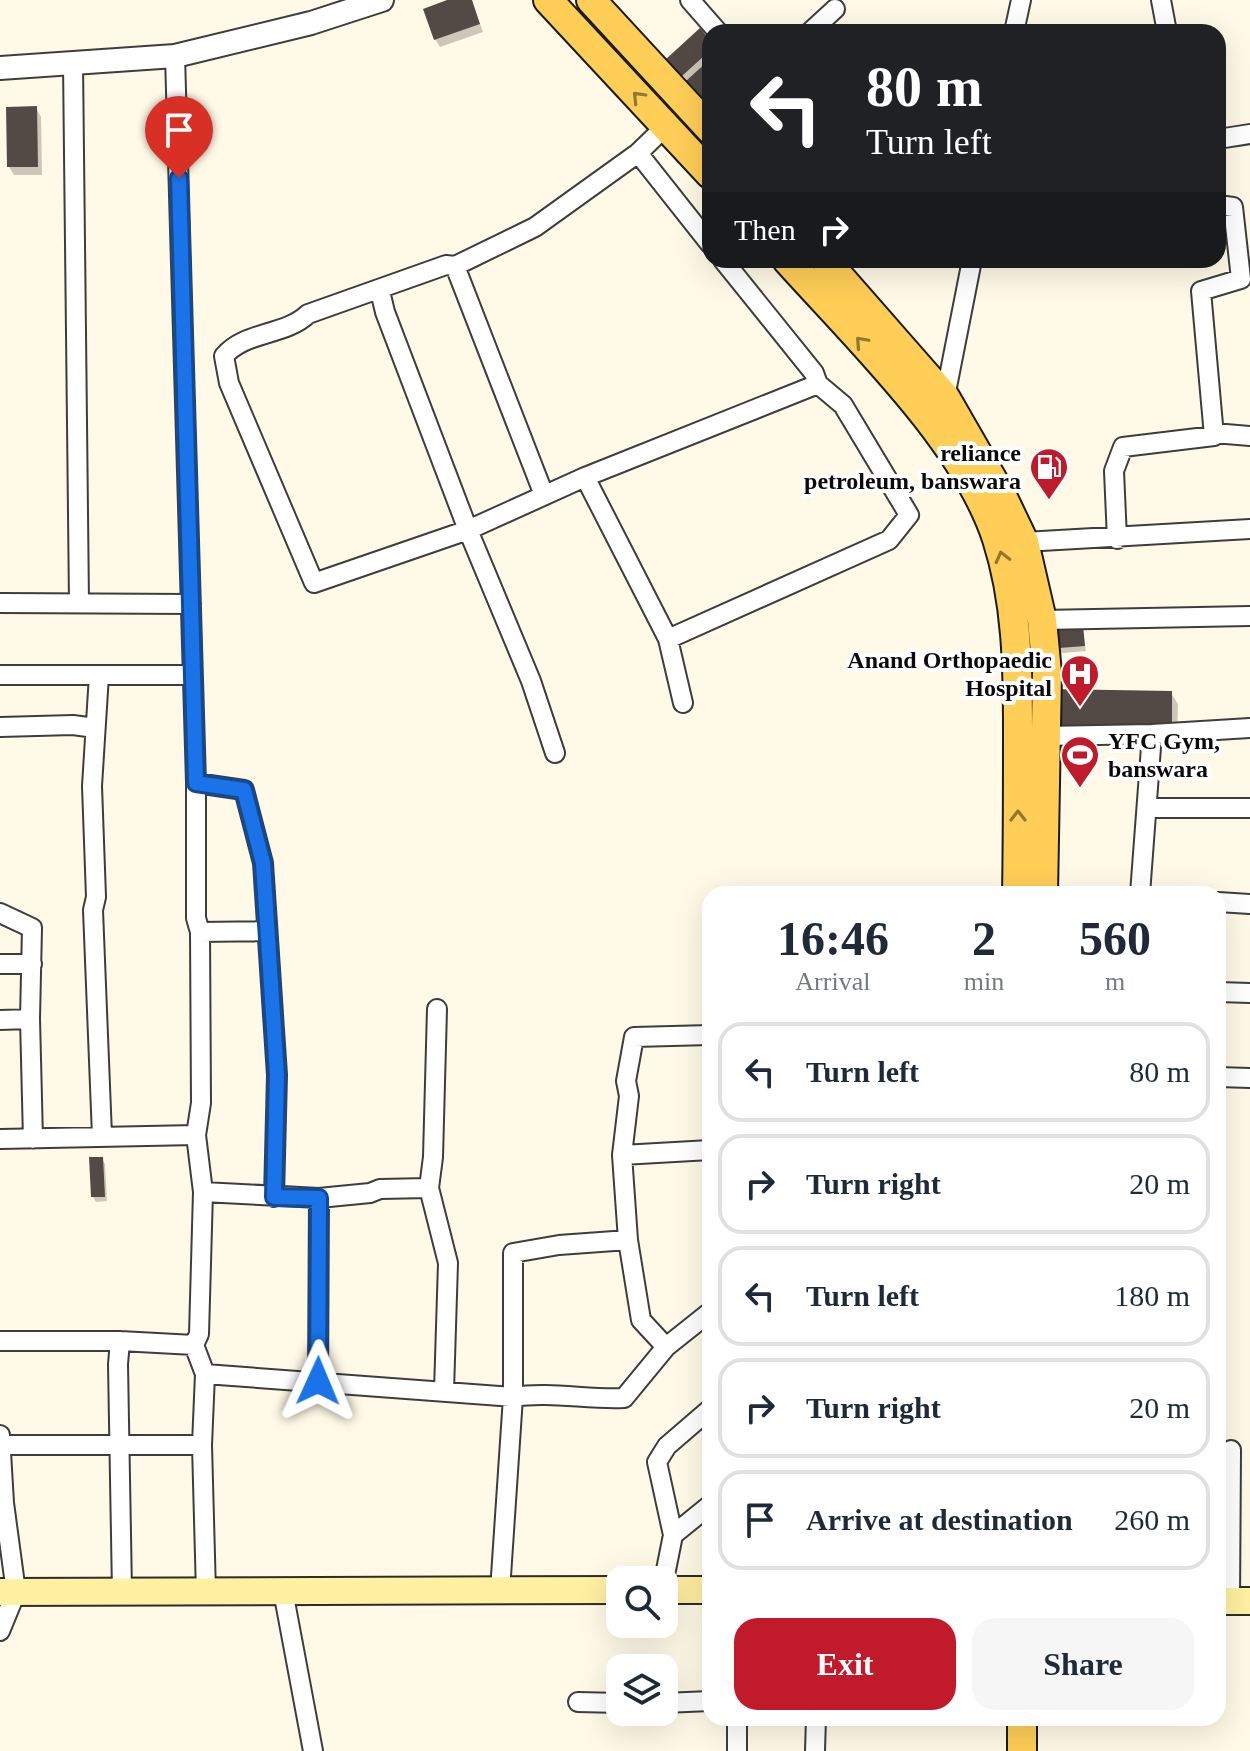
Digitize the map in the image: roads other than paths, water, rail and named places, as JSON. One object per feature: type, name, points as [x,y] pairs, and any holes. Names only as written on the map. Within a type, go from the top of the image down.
[{"type":"main road","points":[[548,0],[702,165]]},
{"type":"main road","points":[[591,0],[702,119]]},
{"type":"main road","points":[[794,268],[889,373],[942,438],[974,489],[996,536],[1007,577],[1016,635],[1017,886]]},
{"type":"main road","points":[[832,268],[945,397],[1003,498],[1024,542],[1042,620],[1047,673],[1043,886]]},
{"type":"main road","points":[[8,1592],[606,1590]]},
{"type":"main road","points":[[678,1590],[702,1590]]},
{"type":"main road","points":[[1022,1726],[1022,1751]]},
{"type":"street","points":[[0,68],[175,56],[311,23],[382,0]]},
{"type":"street","points":[[690,0],[711,24]]},
{"type":"street","points":[[1016,24],[1021,0]]},
{"type":"street","points":[[1161,0],[1166,24]]},
{"type":"street","points":[[819,24],[835,9]]},
{"type":"street","points":[[175,56],[196,783],[196,918],[200,932],[201,1103],[196,1135],[203,1192],[199,1334],[194,1345],[205,1374],[202,1445],[206,1592]]},
{"type":"street","points":[[73,63],[79,603]]},
{"type":"street","points":[[666,126],[638,153],[535,227],[455,266],[446,265],[380,291],[308,314],[299,322],[233,345],[224,356],[229,383],[314,583],[468,530],[585,477],[818,384]]},
{"type":"street","points":[[1226,138],[1250,134]]},
{"type":"street","points":[[638,153],[702,234]]},
{"type":"street","points":[[1117,539],[1114,471],[1123,447],[1214,436],[1201,291],[1241,279],[1233,207],[1226,206]]},
{"type":"street","points":[[455,266],[544,495]]},
{"type":"street","points":[[668,639],[889,540],[909,515],[843,405],[818,384],[814,373],[729,268]]},
{"type":"street","points":[[945,397],[970,268]]},
{"type":"street","points":[[380,291],[385,312],[468,530],[531,681],[555,753]]},
{"type":"street","points":[[1214,433],[1250,436]]},
{"type":"street","points":[[585,477],[668,639],[683,703]]},
{"type":"street","points":[[1024,542],[1250,529]]},
{"type":"street","points":[[0,603],[191,604]]},
{"type":"street","points":[[1042,620],[1250,616]]},
{"type":"street","points":[[0,675],[192,675]]},
{"type":"street","points":[[99,675],[92,786],[96,897],[93,910],[102,1136]]},
{"type":"street","points":[[0,727],[73,725],[95,728]]},
{"type":"street","points":[[1044,736],[1250,728]]},
{"type":"street","points":[[1141,886],[1152,734]]},
{"type":"street","points":[[196,783],[244,790],[263,863],[277,1075],[274,1197]]},
{"type":"street","points":[[1147,808],[1250,808]]},
{"type":"street","points":[[1226,902],[1250,904]]},
{"type":"street","points":[[0,913],[32,928],[30,1019],[33,1139]]},
{"type":"street","points":[[200,932],[267,931]]},
{"type":"street","points":[[0,964],[32,964]]},
{"type":"street","points":[[1226,992],[1250,993]]},
{"type":"street","points":[[437,1009],[433,1157],[429,1188],[448,1263],[444,1391]]},
{"type":"street","points":[[0,1020],[30,1019]]},
{"type":"street","points":[[666,1347],[641,1320],[628,1240],[622,1155],[629,1096],[626,1081],[634,1037],[702,1035]]},
{"type":"street","points":[[1226,1077],[1250,1078]]},
{"type":"street","points":[[0,1139],[196,1135]]},
{"type":"street","points":[[622,1155],[702,1150]]},
{"type":"street","points":[[203,1192],[319,1198],[370,1193],[380,1189],[429,1188]]},
{"type":"street","points":[[318,1381],[319,1198]]},
{"type":"street","points":[[500,1591],[513,1397],[513,1253],[559,1245],[628,1240]]},
{"type":"street","points":[[205,1374],[513,1397],[529,1394],[598,1400],[624,1398],[666,1347],[702,1318]]},
{"type":"street","points":[[0,1341],[120,1341],[194,1345]]},
{"type":"street","points":[[120,1341],[122,1592]]},
{"type":"street","points":[[667,1566],[673,1535],[657,1462],[667,1446],[702,1416]]},
{"type":"street","points":[[0,1631],[8,1592],[1,1440],[202,1445]]},
{"type":"street","points":[[1231,1450],[1233,1601]]},
{"type":"street","points":[[673,1535],[702,1511]]},
{"type":"street","points":[[283,1591],[313,1751]]},
{"type":"street","points":[[678,1702],[702,1701]]},
{"type":"street","points":[[578,1702],[606,1703]]},
{"type":"street","points":[[737,1726],[737,1751]]},
{"type":"street","points":[[815,1751],[816,1726]]},
{"type":"place","name":"reliance petroleum, banswara","points":[[1049,501]]},
{"type":"place","name":"Anand Orthopaedic Hospital","points":[[1080,708]]},
{"type":"place","name":"YFC Gym, banswara","points":[[1080,789]]}]
